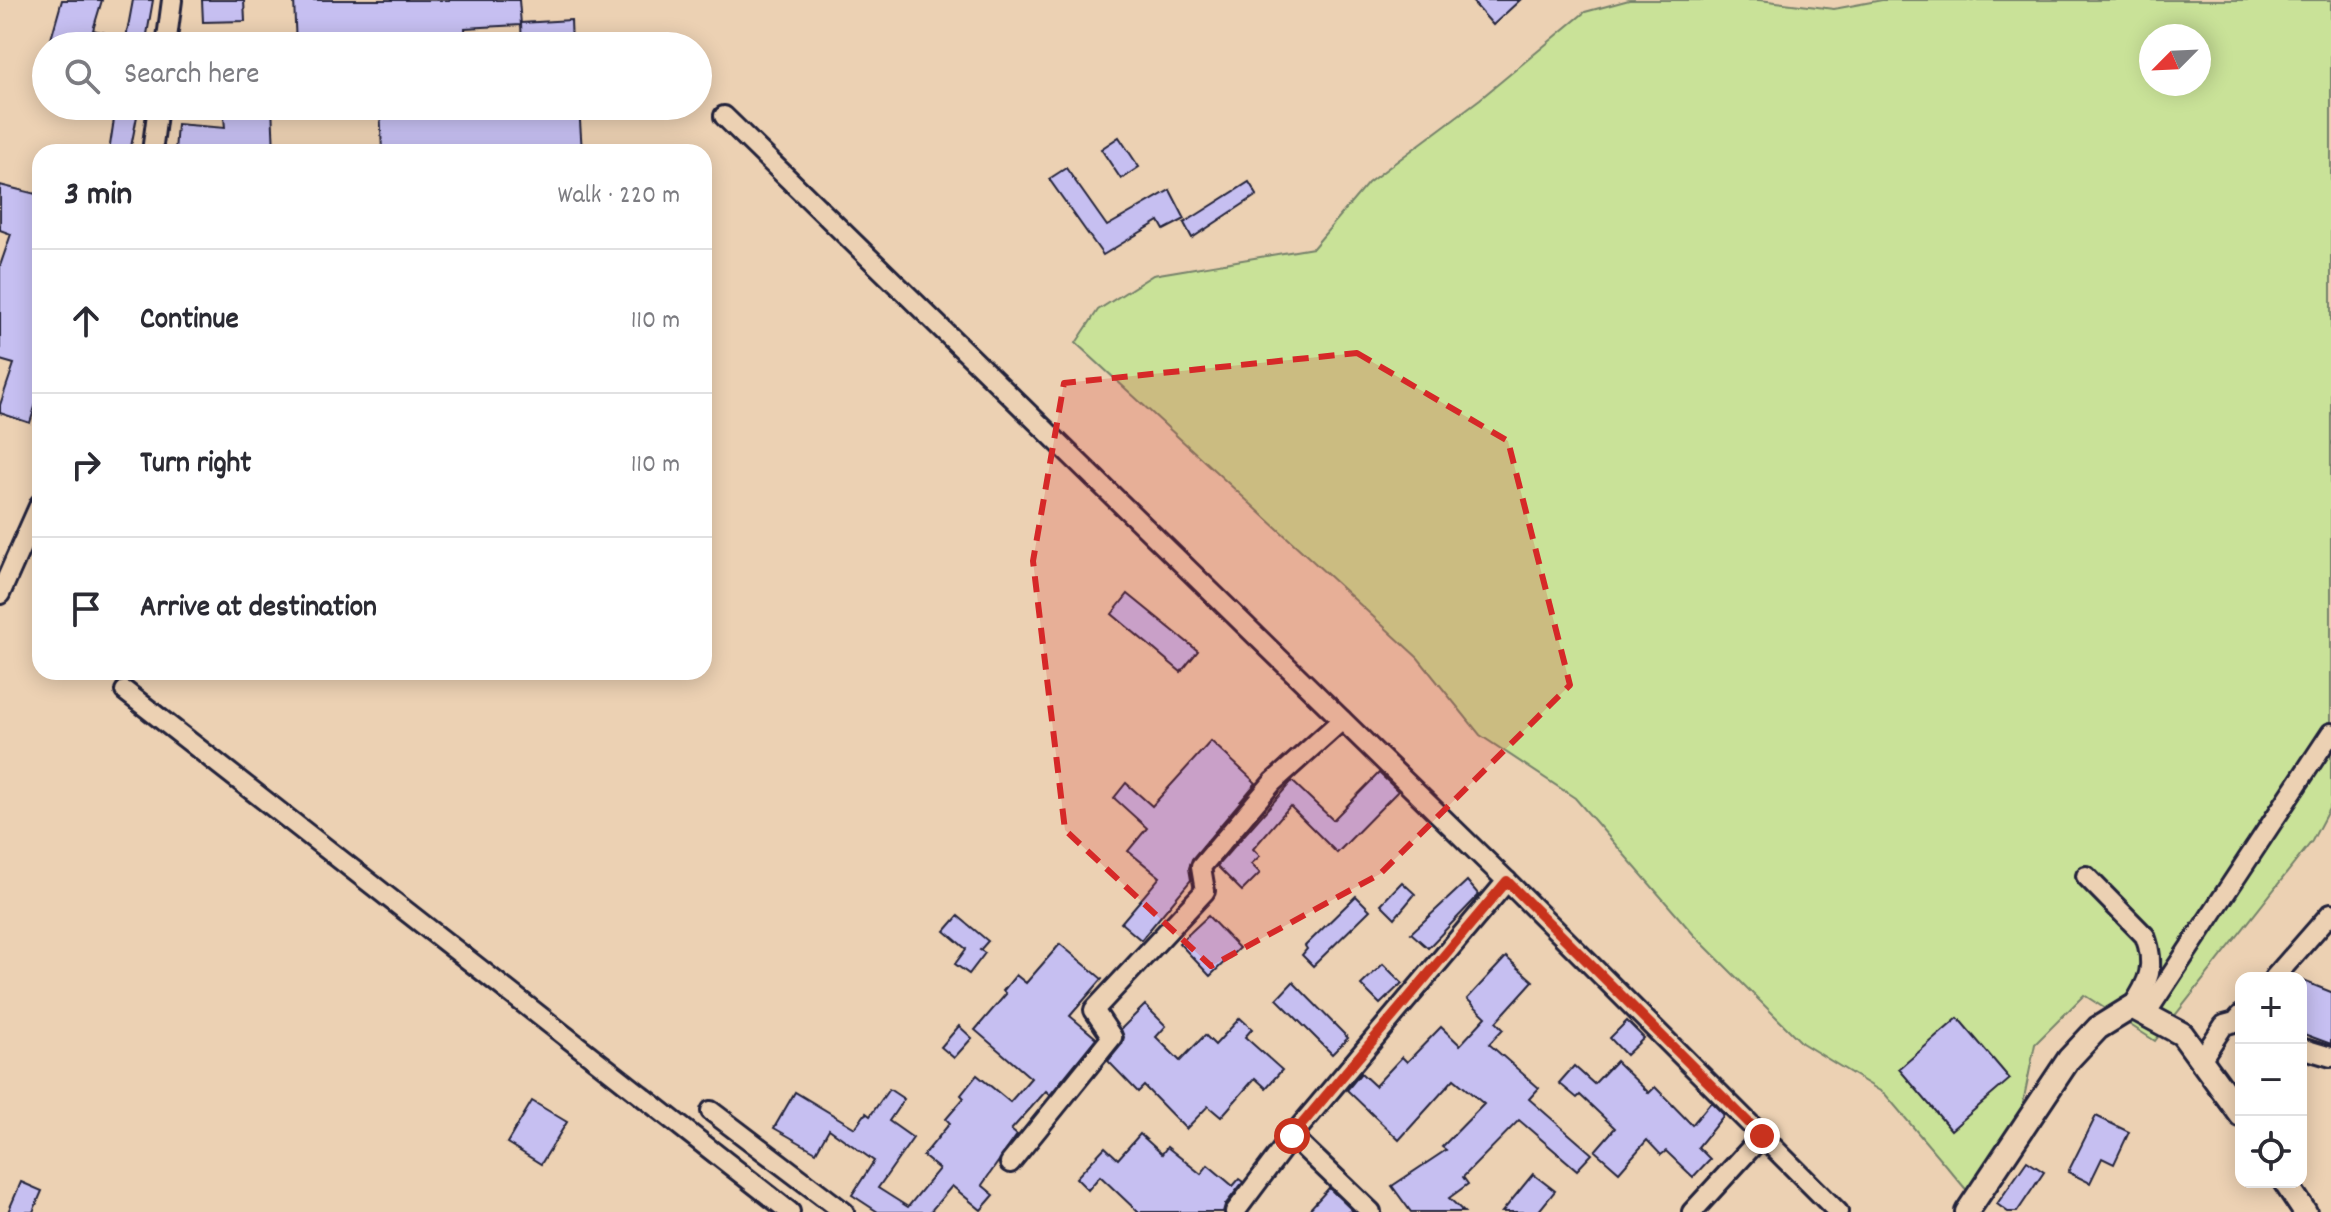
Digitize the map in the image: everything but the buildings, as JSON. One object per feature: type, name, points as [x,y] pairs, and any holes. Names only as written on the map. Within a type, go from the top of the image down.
[{"type":"street","points":[[168,32],[172,0]]},
{"type":"street","points":[[724,116],[1507,881],[1838,1212]]},
{"type":"street","points":[[153,144],[156,120]]},
{"type":"street","points":[[0,594],[32,522]]},
{"type":"street","points":[[125,691],[790,1212]]},
{"type":"street","points":[[1010,1163],[1112,1037],[1094,1010],[1205,891],[1201,867],[1273,782],[1342,720]]},
{"type":"street","points":[[1967,1212],[2069,1059],[2098,1028],[2138,1011],[2331,733]]},
{"type":"street","points":[[2086,876],[2145,936],[2150,969],[2138,1011]]},
{"type":"street","points":[[1235,1212],[1292,1136],[1507,881]]},
{"type":"street","points":[[2279,972],[2331,913]]},
{"type":"street","points":[[2138,1011],[2182,1034],[2235,1107]]},
{"type":"street","points":[[2201,1060],[2232,1027]]},
{"type":"street","points":[[2307,1050],[2331,1057]]},
{"type":"street","points":[[711,1111],[844,1212]]},
{"type":"street","points":[[1292,1136],[1371,1212]]},
{"type":"street","points":[[1692,1212],[1762,1136]]},
{"type":"street","points":[[2289,1188],[2305,1212]]},
{"type":"highlighted area","points":[[1357,353],[1508,441],[1570,685],[1380,874],[1211,966],[1065,830],[1033,561],[1064,383]]},
{"type":"green space","points":[[1629,0],[1759,0],[1834,9],[1882,0],[2331,0],[2331,805],[2312,841],[2155,1041],[2084,995],[2035,1044],[2016,1137],[1975,1200],[1885,1094],[1802,1043],[1694,935],[1575,798],[1480,735],[1418,658],[1076,343],[1098,310],[1153,275],[1313,248],[1368,183],[1480,99],[1585,12]]},
{"type":"route","points":[[1292,1136],[1507,881],[1762,1136]]}]
